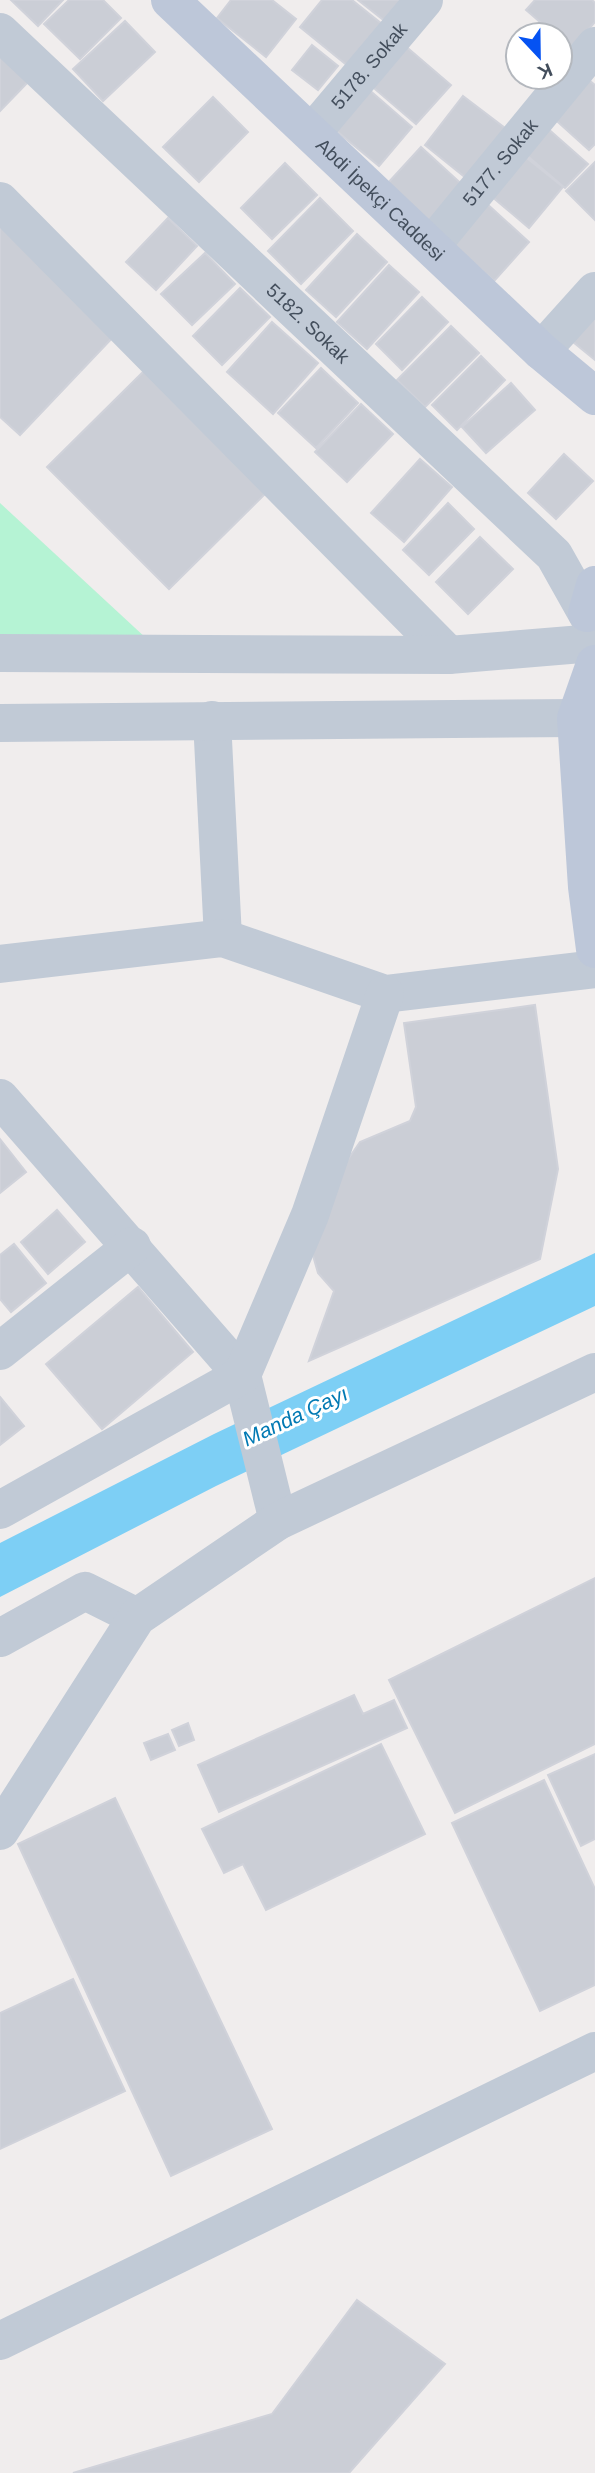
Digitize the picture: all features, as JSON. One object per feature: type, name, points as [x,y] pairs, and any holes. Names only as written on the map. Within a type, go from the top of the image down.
[{"type":"main road","name":"Abdi İpekçi Caddesi","points":[[189,6],[312,133],[541,351],[595,396]]},
{"type":"main road","points":[[595,664],[586,717],[587,887],[595,949]]},
{"type":"street","name":"5178. Sokak","points":[[312,133],[424,0]]},
{"type":"street","name":"5182. Sokak","points":[[0,32],[554,555],[593,617]]},
{"type":"street","name":"5177. Sokak","points":[[432,245],[595,46]]},
{"type":"street","points":[[0,201],[449,655]]},
{"type":"street","points":[[541,351],[595,292]]},
{"type":"street","points":[[0,653],[449,655],[593,617]]},
{"type":"street","points":[[0,723],[586,717]]},
{"type":"street","points":[[212,720],[223,938]]},
{"type":"street","points":[[0,964],[223,938],[385,994],[595,969]]},
{"type":"street","points":[[0,1510],[246,1391],[310,1215],[385,994]]},
{"type":"street","points":[[0,1098],[132,1246],[246,1391],[278,1521]]},
{"type":"street","points":[[0,1351],[132,1246]]},
{"type":"street","points":[[0,1831],[137,1617],[278,1521],[595,1372]]},
{"type":"street","points":[[0,1638],[85,1591],[137,1617]]},
{"type":"street","points":[[0,2341],[595,2051]]},
{"type":"green space","points":[[0,503],[147,639],[0,636]]},
{"type":"water","name":"Manda Çayı","points":[[595,1253],[595,1306],[216,1486],[0,1597],[0,1543],[214,1434]]},
{"type":"building","points":[[11,0],[63,0],[38,26]]},
{"type":"building","points":[[69,0],[103,0],[121,18],[80,59],[44,24]]},
{"type":"building","points":[[231,0],[272,0],[296,19],[266,57],[217,18]]},
{"type":"building","points":[[322,0],[352,0],[382,24],[348,66],[300,27]]},
{"type":"building","points":[[358,0],[404,0],[386,22]]},
{"type":"building","points":[[535,0],[592,0],[595,3],[595,22],[574,46],[574,21],[539,21],[526,10]]},
{"type":"building","points":[[125,21],[155,52],[103,101],[73,69]]},
{"type":"building","points":[[403,44],[451,85],[416,124],[369,84]]},
{"type":"building","points":[[312,45],[338,66],[318,90],[292,70]]},
{"type":"building","points":[[0,52],[30,80],[0,111]]},
{"type":"building","points":[[584,76],[595,85],[595,144],[589,150],[550,115],[571,91],[574,91]]},
{"type":"building","points":[[367,88],[412,127],[379,166],[333,128]]},
{"type":"building","points":[[463,96],[505,128],[466,178],[425,145]]},
{"type":"building","points":[[213,97],[248,132],[199,182],[163,147]]},
{"type":"building","points":[[546,127],[588,164],[565,188],[524,153]]},
{"type":"building","points":[[421,147],[467,189],[432,226],[387,184]]},
{"type":"building","points":[[523,155],[563,187],[529,228],[490,195]]},
{"type":"building","points":[[595,162],[595,220],[566,191]]},
{"type":"building","points":[[285,163],[317,195],[272,239],[241,208]]},
{"type":"building","points":[[320,198],[353,231],[301,284],[268,251]]},
{"type":"building","points":[[485,202],[529,242],[494,281],[449,241]]},
{"type":"building","points":[[168,218],[197,246],[156,290],[126,262]]},
{"type":"building","points":[[0,226],[116,334],[20,435],[0,417]]},
{"type":"building","points":[[357,234],[387,262],[336,317],[306,290]]},
{"type":"building","points":[[205,253],[235,284],[192,325],[161,294]]},
{"type":"building","points":[[389,265],[419,292],[367,349],[337,322]]},
{"type":"building","points":[[240,288],[270,317],[222,365],[193,336]]},
{"type":"building","points":[[422,297],[448,322],[402,370],[376,344]]},
{"type":"building","points":[[595,303],[595,360],[567,337]]},
{"type":"building","points":[[272,322],[318,363],[273,414],[227,372]]},
{"type":"building","points":[[451,326],[479,353],[425,407],[397,380]]},
{"type":"building","points":[[481,356],[505,380],[457,430],[432,405]]},
{"type":"building","points":[[321,368],[358,403],[316,448],[278,413]]},
{"type":"building","points":[[144,371],[266,493],[169,589],[47,467]]},
{"type":"building","points":[[511,383],[535,410],[486,453],[462,427]]},
{"type":"building","points":[[361,404],[393,434],[347,482],[315,452]]},
{"type":"building","points":[[564,454],[593,481],[556,519],[528,493]]},
{"type":"building","points":[[420,459],[452,487],[404,542],[371,513]]},
{"type":"building","points":[[448,503],[474,529],[429,575],[403,550]]},
{"type":"building","points":[[480,537],[513,569],[468,614],[436,582]]},
{"type":"building","points":[[535,1005],[558,1169],[540,1259],[309,1361],[334,1291],[318,1273],[312,1252],[342,1168],[360,1142],[410,1121],[416,1107],[404,1023]]},
{"type":"building","points":[[0,1139],[26,1172],[0,1193]]},
{"type":"building","points":[[57,1210],[85,1242],[48,1274],[21,1242]]},
{"type":"building","points":[[14,1244],[46,1283],[11,1312],[0,1299],[0,1255]]},
{"type":"building","points":[[138,1287],[193,1352],[102,1429],[46,1364]]},
{"type":"building","points":[[0,1397],[24,1426],[0,1445]]},
{"type":"building","points":[[595,1578],[595,1744],[455,1813],[389,1680]]},
{"type":"building","points":[[354,1695],[363,1714],[394,1700],[407,1728],[219,1812],[198,1765]]},
{"type":"building","points":[[188,1723],[194,1740],[179,1746],[172,1730]]},
{"type":"building","points":[[168,1734],[175,1750],[151,1760],[144,1743]]},
{"type":"building","points":[[381,1744],[425,1834],[266,1910],[243,1864],[224,1873],[202,1829]]},
{"type":"building","points":[[595,1754],[595,1839],[581,1846],[548,1775]]},
{"type":"building","points":[[544,1780],[595,1889],[595,1985],[540,2011],[452,1823]]},
{"type":"building","points":[[115,1798],[272,2129],[171,2176],[18,1844]]},
{"type":"building","points":[[73,1979],[125,2091],[0,2149],[0,2013]]},
{"type":"building","points":[[357,2300],[445,2364],[349,2473],[73,2473],[272,2414]]}]
